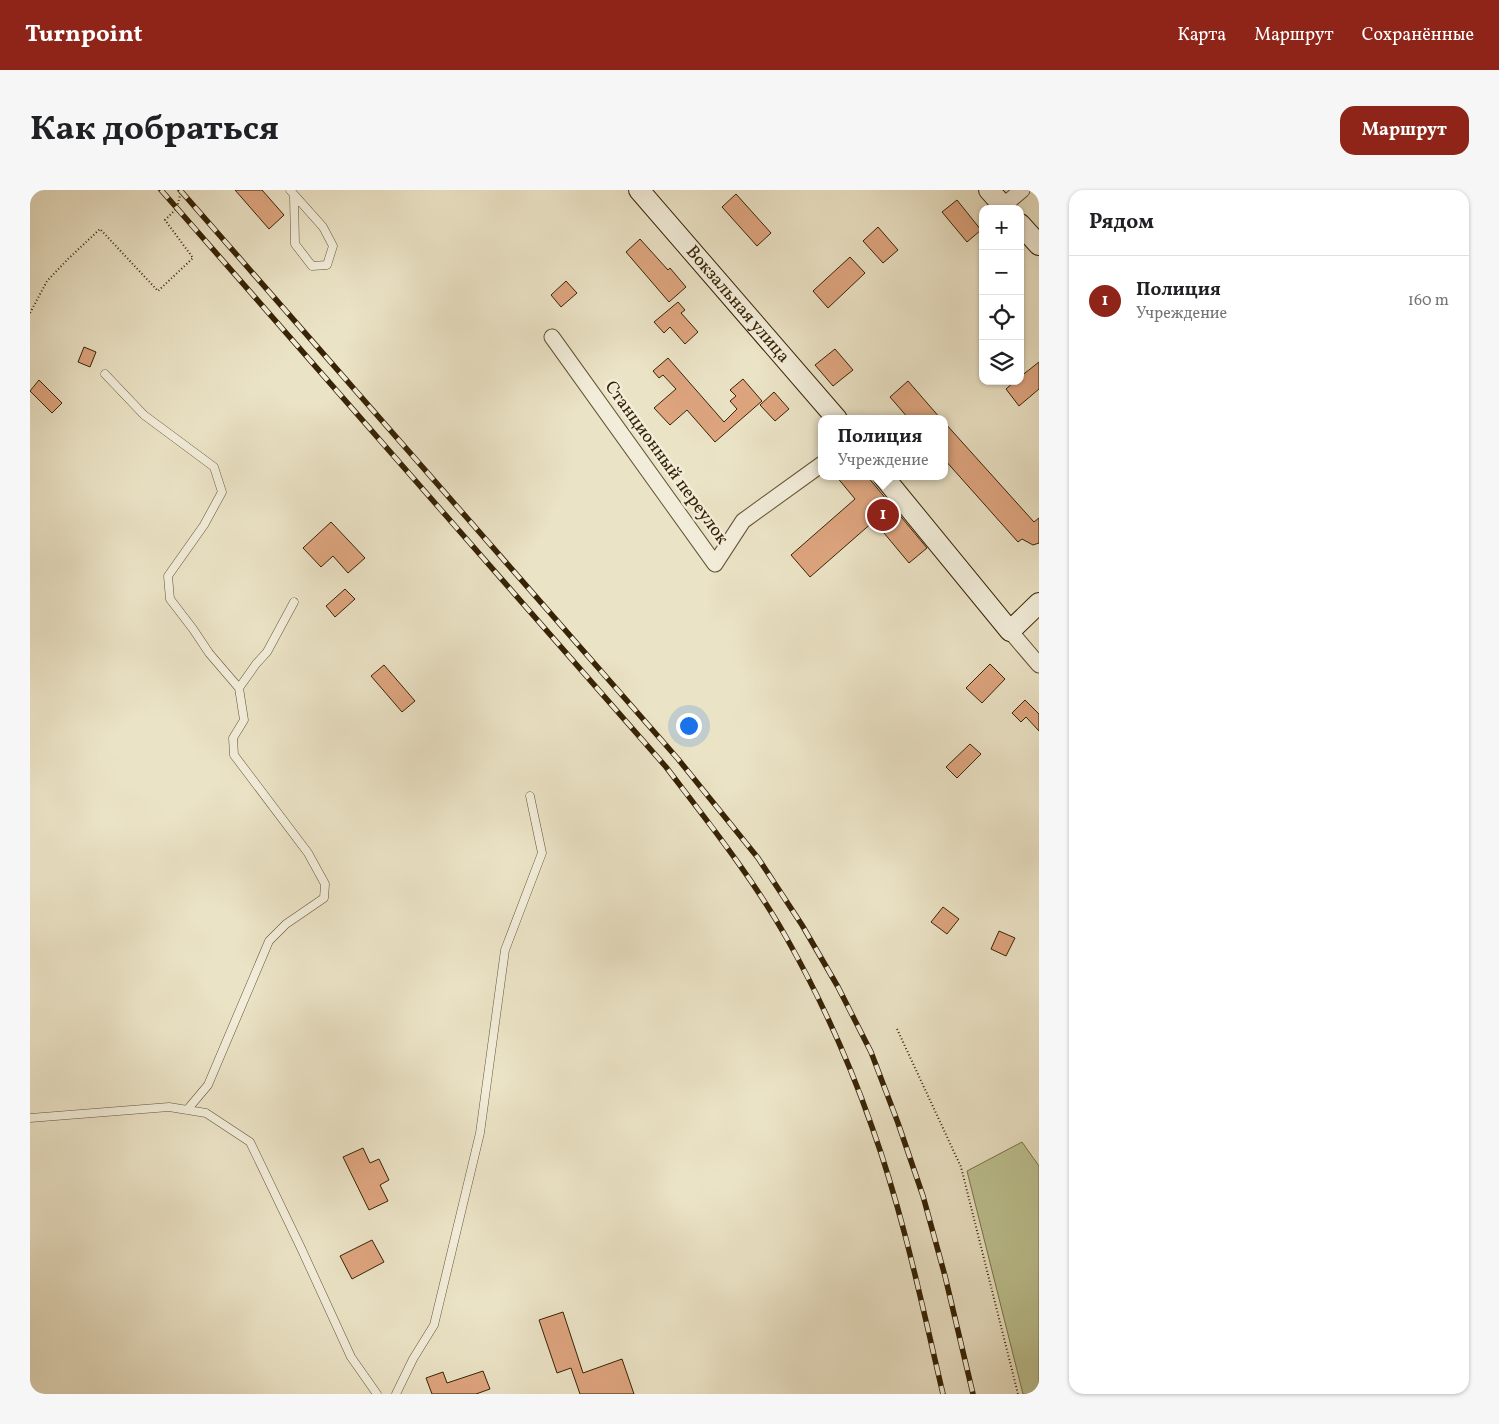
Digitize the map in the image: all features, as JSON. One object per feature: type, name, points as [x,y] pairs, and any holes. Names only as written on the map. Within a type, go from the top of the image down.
[{"type":"street","name":"Вокзальная улица","points":[[639,190],[833,415]]},
{"type":"street","points":[[989,190],[1003,205]]},
{"type":"street","points":[[1007,205],[1022,190]]},
{"type":"street","points":[[1024,228],[1039,245]]},
{"type":"street","name":"Станционный переулок","points":[[552,337],[715,564],[743,521],[818,467]]},
{"type":"street","points":[[886,480],[1039,665]]},
{"type":"street","points":[[1010,631],[1039,603]]},
{"type":"lane","points":[[292,193],[323,226],[333,246],[328,265],[312,266],[294,244],[292,193]]},
{"type":"lane","points":[[105,374],[144,415],[214,467],[222,492],[204,525],[168,576],[170,599],[209,653],[239,688],[244,720],[234,738],[234,755],[308,853],[325,884],[324,898],[286,924],[269,941],[208,1085],[187,1110]]},
{"type":"lane","points":[[239,688],[256,664],[268,652],[294,602]]},
{"type":"lane","points":[[396,1394],[413,1359],[434,1325],[480,1133],[505,950],[542,853],[530,796]]},
{"type":"lane","points":[[30,1118],[169,1107],[206,1112],[250,1142],[351,1357],[377,1394]]},
{"type":"path","points":[[30,313],[47,281],[100,229],[158,291],[193,258],[164,220],[177,208],[183,190]]},
{"type":"path","points":[[897,1029],[961,1167],[1018,1394]]},
{"type":"green space","points":[[1022,1142],[1039,1166],[1039,1394],[1023,1394],[967,1171]]},
{"type":"building","points":[[235,190],[262,190],[284,215],[269,229]]},
{"type":"building","points":[[736,194],[771,233],[757,246],[722,207]]},
{"type":"building","points":[[957,200],[979,228],[979,232],[967,242],[942,212]]},
{"type":"building","points":[[878,227],[898,250],[883,263],[863,241]]},
{"type":"building","points":[[640,239],[668,270],[670,268],[686,287],[669,302],[626,252]]},
{"type":"building","points":[[850,257],[865,273],[828,308],[813,291]]},
{"type":"building","points":[[566,281],[577,293],[561,307],[551,295]]},
{"type":"building","points":[[678,302],[685,310],[681,313],[698,332],[685,344],[670,327],[664,333],[654,322]]},
{"type":"building","points":[[84,347],[96,352],[90,367],[78,362]]},
{"type":"building","points":[[835,349],[853,370],[833,386],[815,365]]},
{"type":"building","points":[[668,358],[724,422],[737,409],[730,401],[736,396],[730,390],[743,379],[762,401],[715,442],[687,410],[670,425],[654,408],[676,389],[663,375],[659,378],[653,371]]},
{"type":"building","points":[[1039,362],[1039,389],[1019,406],[1006,389],[1010,385],[1024,385],[1024,374]]},
{"type":"building","points":[[39,380],[62,403],[52,413],[30,391]]},
{"type":"building","points":[[908,381],[938,415],[906,415],[890,397]]},
{"type":"building","points":[[774,392],[789,409],[775,421],[760,405]]},
{"type":"building","points":[[948,426],[1034,522],[1039,518],[1039,543],[1033,545],[1022,539],[1018,542],[948,463]]},
{"type":"building","points":[[839,480],[870,480],[927,548],[909,563],[874,521],[810,577],[791,555],[855,499]]},
{"type":"building","points":[[331,522],[365,558],[348,573],[333,556],[321,567],[303,548]]},
{"type":"building","points":[[345,589],[355,599],[335,617],[326,606]]},
{"type":"building","points":[[990,664],[1005,679],[982,703],[966,688]]},
{"type":"building","points":[[384,665],[415,701],[402,712],[371,676]]},
{"type":"building","points":[[1025,700],[1039,714],[1039,731],[1026,717],[1021,722],[1012,713]]},
{"type":"building","points":[[970,744],[981,754],[957,778],[946,767]]},
{"type":"building","points":[[943,907],[959,919],[947,934],[931,922]]},
{"type":"building","points":[[999,931],[1015,938],[1006,956],[991,949]]},
{"type":"building","points":[[363,1148],[370,1163],[379,1159],[389,1180],[380,1185],[388,1201],[369,1210],[343,1157]]},
{"type":"building","points":[[372,1240],[384,1262],[352,1279],[340,1256]]},
{"type":"building","points":[[563,1312],[583,1373],[622,1359],[634,1394],[580,1394],[571,1368],[557,1373],[539,1320]]},
{"type":"building","points":[[483,1371],[490,1389],[476,1394],[432,1394],[426,1378],[443,1372],[447,1383]]},
{"type":"railway","points":[[161,190],[666,767],[759,893],[811,983],[844,1054],[863,1102],[903,1226],[943,1394]]},
{"type":"railway","points":[[180,190],[678,759],[758,858],[802,925],[838,987],[871,1052],[923,1196],[945,1276],[973,1394]]},
{"type":"place","name":"Полиция","points":[[883,515]]}]
